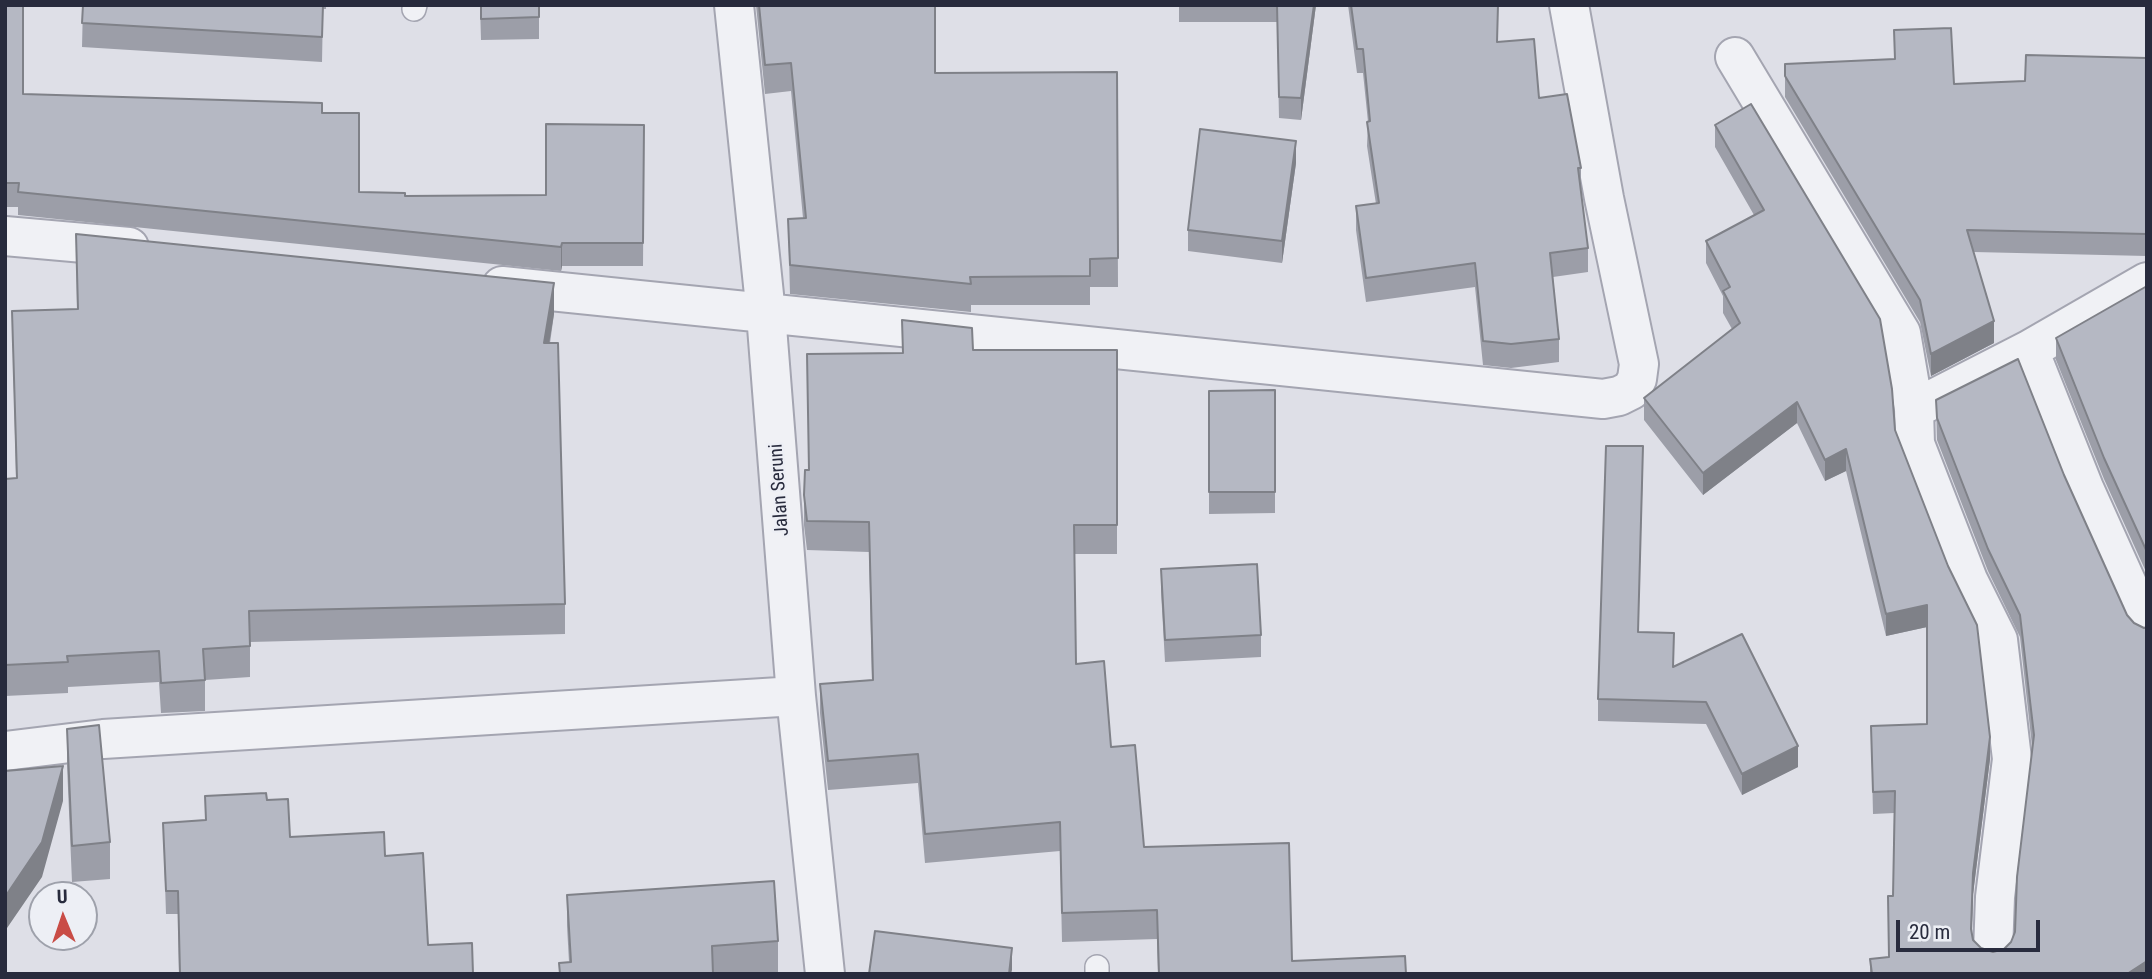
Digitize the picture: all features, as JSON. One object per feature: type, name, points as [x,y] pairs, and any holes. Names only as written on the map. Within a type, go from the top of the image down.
[{"type":"street","name":"Jalan Seruni","points":[[734,5],[766,314],[796,696],[825,974]]},
{"type":"street","points":[[475,283],[1603,399],[1619,396],[1632,390],[1639,365],[1604,198],[1569,5]]},
{"type":"street","points":[[1735,57],[1901,333],[1914,409],[1915,444],[1968,580],[1997,640],[2012,759],[1995,897],[1993,952]]},
{"type":"street","points":[[5,236],[156,250]]},
{"type":"street","points":[[1914,409],[2029,350],[2147,282]]},
{"type":"street","points":[[2029,350],[2084,488],[2147,628]]},
{"type":"street","points":[[5,751],[103,739],[796,696]]},
{"type":"building","points":[[5,5],[23,5],[23,94],[322,103],[322,113],[359,113],[359,192],[405,193],[405,196],[546,195],[546,124],[644,125],[643,243],[562,243],[561,247],[18,192],[19,183],[5,183]]},
{"type":"building","points":[[83,5],[323,5],[322,37],[82,23]]},
{"type":"building","points":[[481,5],[539,5],[539,17],[481,19]]},
{"type":"building","points":[[759,5],[935,5],[935,73],[1117,72],[1118,258],[1090,259],[1090,276],[970,277],[971,284],[790,265],[788,219],[806,218],[791,63],[765,65]]},
{"type":"building","points":[[1277,5],[1314,5],[1301,98],[1279,97]]},
{"type":"building","points":[[1351,5],[1498,5],[1497,42],[1534,39],[1539,98],[1567,94],[1581,168],[1578,168],[1588,248],[1550,253],[1559,339],[1511,344],[1483,341],[1475,263],[1366,278],[1356,206],[1379,203],[1367,122],[1370,121],[1363,49],[1357,49]]},
{"type":"building","points":[[1951,28],[1954,84],[2025,81],[2026,55],[2147,58],[2147,234],[1967,230],[1994,321],[1931,354],[1920,300],[1785,76],[1785,64],[1895,59],[1894,30]]},
{"type":"building","points":[[1751,104],[1880,319],[1892,389],[1895,430],[1948,566],[1977,625],[1990,737],[1973,873],[1971,929],[1973,940],[1981,948],[1993,952],[2004,949],[2015,932],[2017,877],[2034,735],[2020,615],[1988,549],[1937,418],[1936,400],[2018,359],[2064,475],[2127,615],[2134,623],[2147,627],[2147,961],[2127,974],[1872,974],[1870,959],[1889,957],[1888,896],[1893,896],[1895,791],[1873,792],[1871,726],[1927,724],[1927,605],[1886,614],[1846,449],[1825,460],[1797,402],[1703,473],[1644,398],[1740,323],[1723,291],[1730,287],[1706,241],[1764,210],[1715,125]]},
{"type":"building","points":[[1200,129],[1296,141],[1282,241],[1188,230]]},
{"type":"building","points":[[76,234],[554,283],[544,343],[558,343],[565,604],[249,611],[250,646],[203,649],[205,680],[161,683],[159,651],[67,656],[68,662],[5,665],[5,479],[17,478],[12,311],[78,309]]},
{"type":"building","points":[[2147,286],[2147,552],[2104,458],[2056,338]]},
{"type":"building","points":[[902,320],[972,328],[973,350],[1117,350],[1117,525],[1074,525],[1076,664],[1104,661],[1111,747],[1135,745],[1144,847],[1289,843],[1292,961],[1405,956],[1406,974],[1159,974],[1157,910],[1062,913],[1060,822],[925,834],[918,754],[828,761],[820,684],[873,680],[869,522],[807,521],[804,495],[805,470],[809,470],[807,354],[903,353]]},
{"type":"building","points":[[1275,390],[1275,492],[1209,492],[1209,391]]},
{"type":"building","points":[[1606,446],[1643,446],[1638,632],[1674,633],[1673,667],[1742,634],[1798,746],[1742,774],[1706,702],[1598,699]]},
{"type":"building","points":[[1257,564],[1261,635],[1165,640],[1161,569]]},
{"type":"building","points":[[99,725],[110,842],[72,846],[67,729]]},
{"type":"building","points":[[63,766],[42,842],[5,897],[5,771]]},
{"type":"building","points":[[266,793],[267,800],[288,799],[290,837],[384,832],[385,856],[423,853],[428,945],[472,943],[473,974],[180,974],[178,891],[166,891],[163,823],[206,820],[205,796]]},
{"type":"building","points":[[774,881],[778,941],[712,946],[713,974],[560,974],[559,963],[571,962],[567,895]]},
{"type":"building","points":[[875,931],[1012,948],[1009,974],[869,974]]}]
